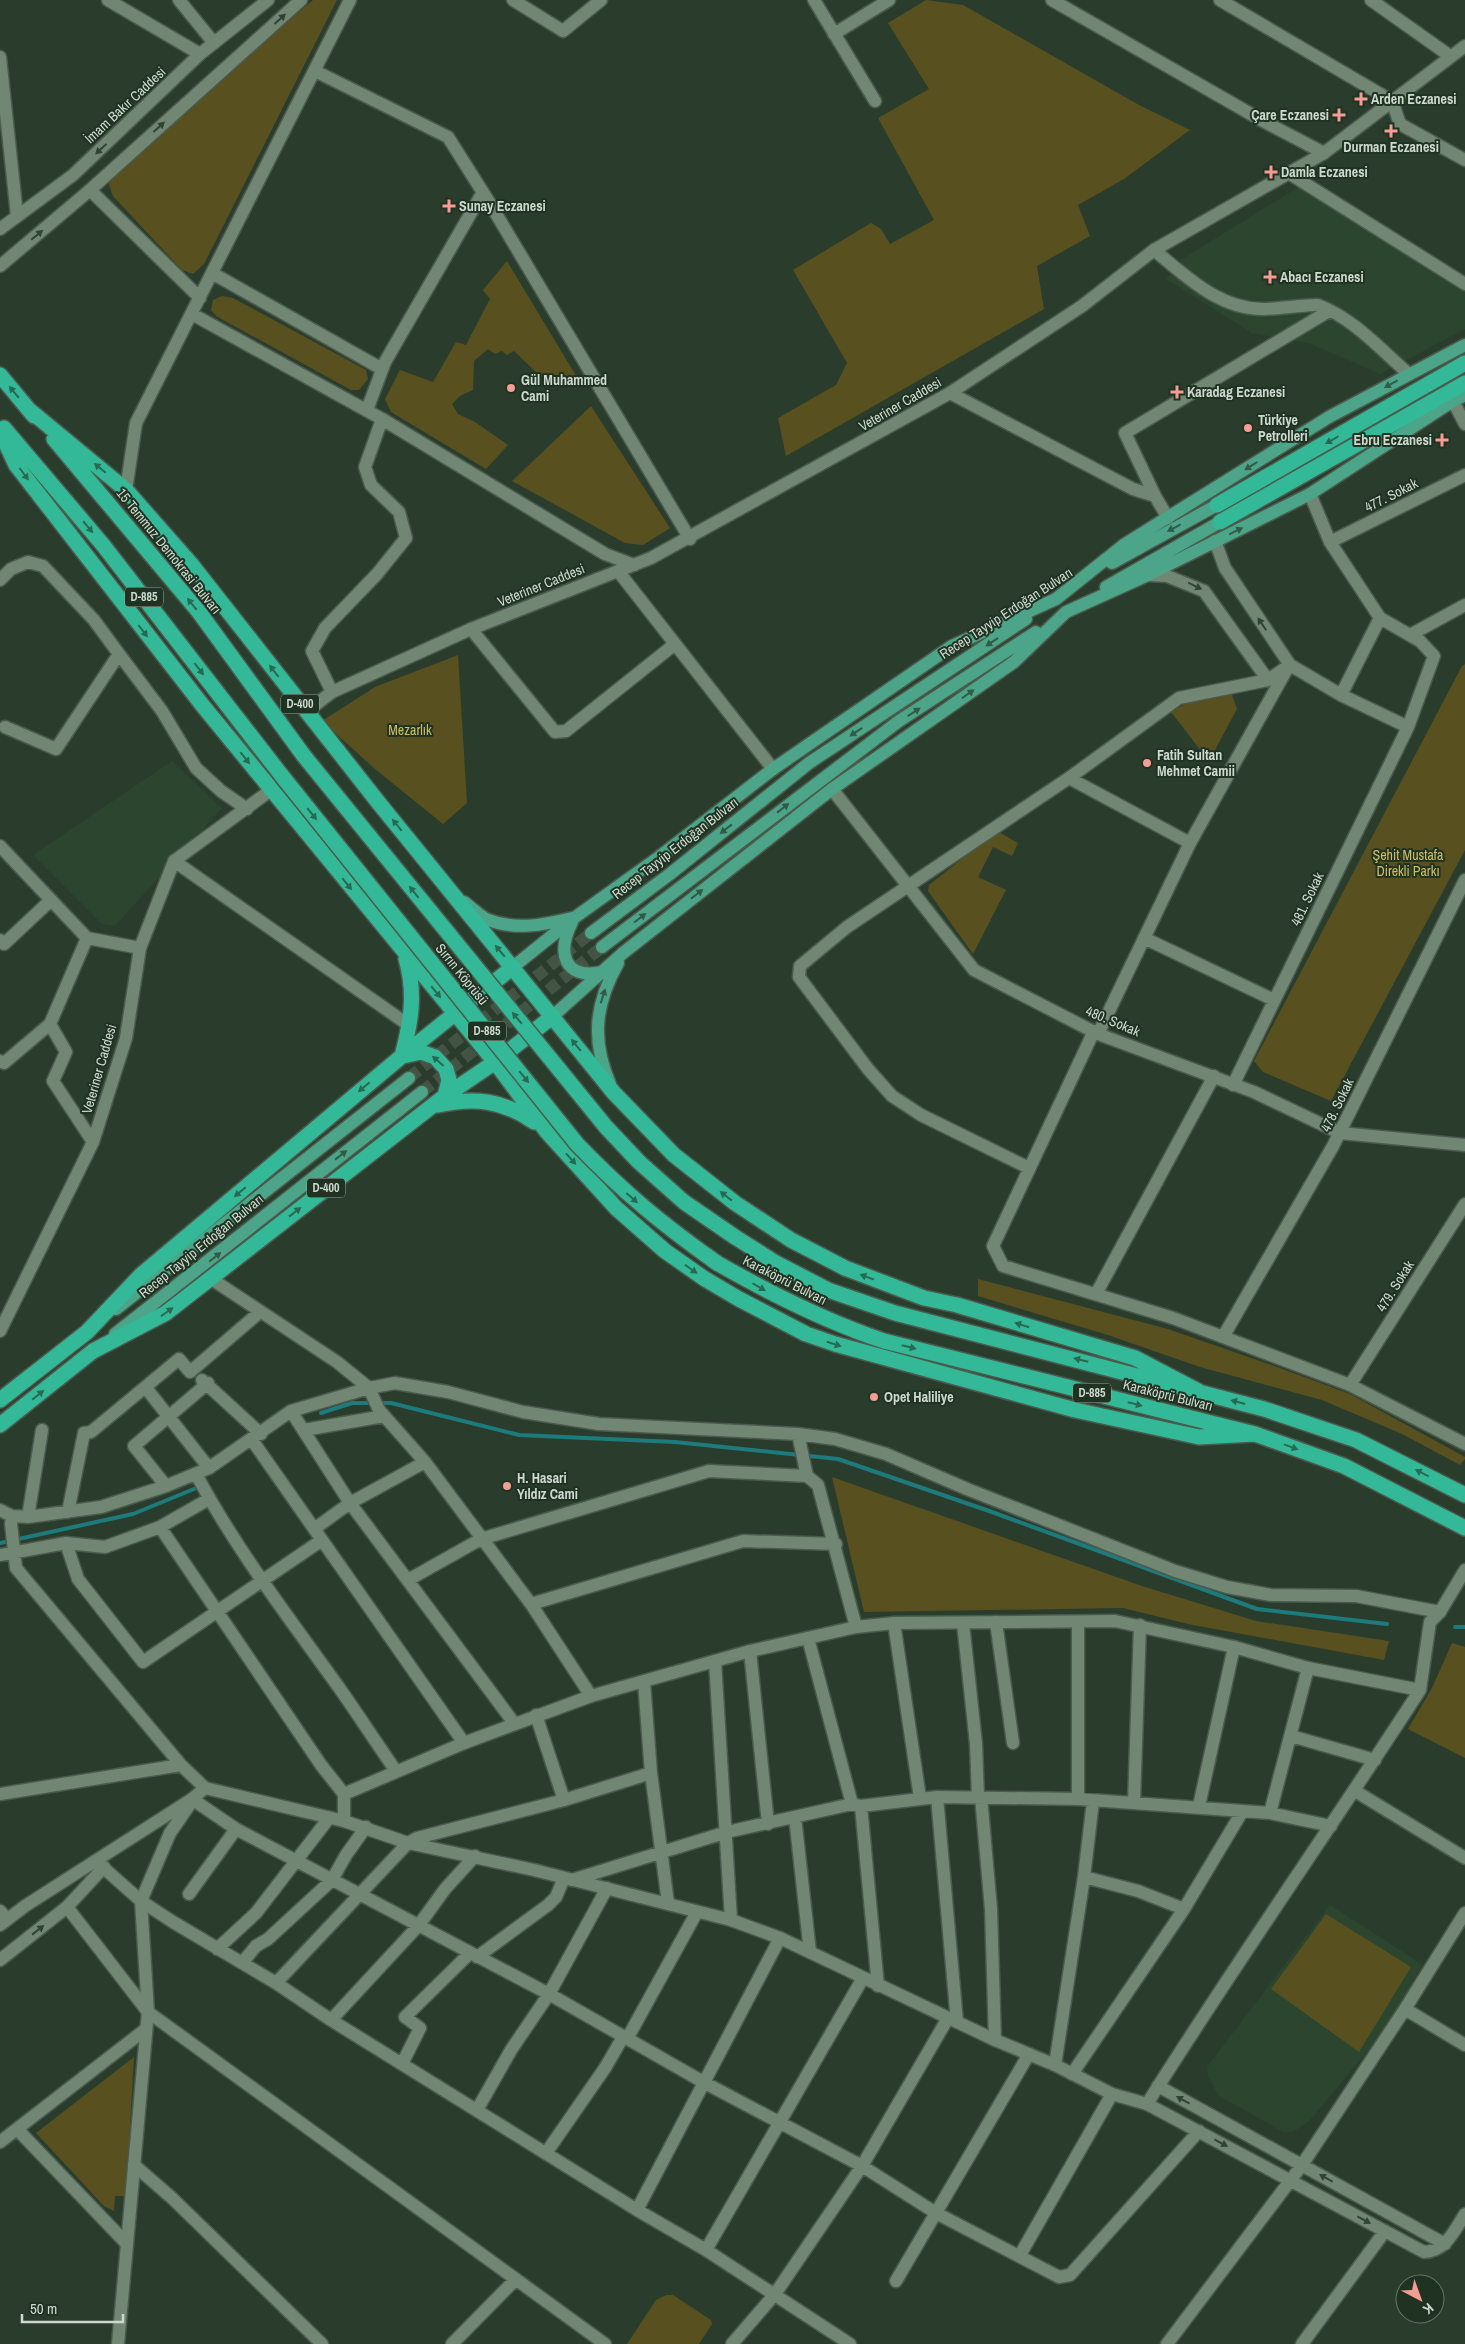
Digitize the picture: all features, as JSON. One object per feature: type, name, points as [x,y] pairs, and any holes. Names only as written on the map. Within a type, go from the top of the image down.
[{"type":"highway","name":"Recep Tayyip Erdoğan Bulvarı","points":[[1217,505],[1465,363]]},
{"type":"highway","name":"15 Temmuz Demokrasi Bulvarı","points":[[0,375],[200,612],[304,756]]},
{"type":"highway","points":[[1220,522],[1465,383]]},
{"type":"highway","name":"D-400","points":[[28,409],[126,490],[191,564],[306,712],[553,1016],[495,1062],[445,1096],[166,1313],[93,1351]]},
{"type":"highway","name":"Sırrın Köprüsü","points":[[0,423],[103,545],[282,776],[578,1144],[615,1184],[666,1228],[716,1263]]},
{"type":"highway","points":[[0,431],[16,464],[154,645],[405,955],[495,1062],[547,1132],[616,1208],[665,1251],[739,1299],[806,1334],[900,1363],[1076,1410],[1199,1437],[1255,1434]]},
{"type":"highway","name":"Sırrın Köprüsü","points":[[304,756],[606,1127],[639,1162],[684,1202],[735,1237]]},
{"type":"highway","points":[[402,1056],[410,1026],[413,1001],[411,975],[405,955]]},
{"type":"highway","points":[[87,1332],[140,1275],[402,1056],[513,967]]},
{"type":"highway","points":[[553,1016],[614,1093],[674,1155],[735,1203],[791,1240],[845,1268],[924,1298],[958,1306],[1135,1358],[1198,1391]]},
{"type":"highway","points":[[402,1056],[421,1052],[435,1057],[446,1069],[449,1080],[445,1096]]},
{"type":"highway","points":[[431,1107],[469,1100],[490,1102],[517,1110],[547,1132]]},
{"type":"highway","name":"Karaköprü Bulvarı","points":[[735,1237],[776,1263],[828,1290],[895,1313],[1264,1409],[1356,1440],[1465,1495]]},
{"type":"highway","name":"Karaköprü Bulvarı","points":[[716,1263],[775,1296],[839,1325],[884,1340],[1255,1434],[1344,1466],[1465,1528]]},
{"type":"highway","name":"Recep Tayyip Erdoğan Bulvarı","points":[[0,1400],[87,1332]]},
{"type":"highway","name":"Recep Tayyip Erdoğan Bulvarı","points":[[0,1425],[93,1351]]},
{"type":"main road","points":[[513,967],[574,918],[659,857],[773,769],[952,646],[1056,599],[1125,544],[1329,417],[1465,345]]},
{"type":"main road","points":[[553,1016],[623,954],[832,788],[1014,662],[1066,612],[1148,575],[1310,494],[1452,401],[1465,395]]},
{"type":"main road","name":"Recep Tayyip Erdoğan Bulvarı","points":[[591,933],[670,874],[809,764],[1056,599],[1134,550],[1217,505]]},
{"type":"main road","points":[[602,947],[899,721],[1066,612],[1134,570],[1220,522]]},
{"type":"main road","points":[[452,894],[486,918],[521,927],[540,926],[574,918]]},
{"type":"main road","points":[[574,918],[564,938],[563,949],[569,965],[579,973],[602,972]]},
{"type":"main road","points":[[614,1093],[604,1070],[598,1048],[597,1023],[601,998],[623,954]]},
{"type":"main road","name":"Recep Tayyip Erdoğan Bulvarı","points":[[87,1332],[408,1078]]},
{"type":"main road","name":"Recep Tayyip Erdoğan Bulvarı","points":[[93,1351],[160,1301],[422,1092]]},
{"type":"street","points":[[108,0],[200,54]]},
{"type":"street","points":[[179,0],[214,43]]},
{"type":"street","name":"İmam Bakır Caddesi","points":[[0,229],[73,175],[200,54],[268,0]]},
{"type":"street","points":[[0,266],[90,190],[301,0]]},
{"type":"street","points":[[126,490],[136,423],[350,0]]},
{"type":"street","points":[[513,0],[563,32],[601,0]]},
{"type":"street","points":[[814,0],[875,100]]},
{"type":"street","points":[[834,34],[889,0]]},
{"type":"street","points":[[1052,0],[1262,121],[1324,153]]},
{"type":"street","points":[[1220,0],[1392,101],[1400,124],[1465,160]]},
{"type":"street","points":[[1371,0],[1450,56]]},
{"type":"street","name":"Veteriner Caddesi","points":[[306,712],[332,692],[471,630],[634,565],[690,539],[950,393],[1082,306],[1154,250],[1324,153],[1465,46]]},
{"type":"street","points":[[0,57],[18,216]]},
{"type":"street","points":[[315,72],[448,137],[483,192],[690,539]]},
{"type":"street","points":[[1290,174],[1465,284]]},
{"type":"street","points":[[90,190],[200,298]]},
{"type":"street","points":[[367,410],[382,369],[483,192]]},
{"type":"street","points":[[1154,250],[1208,294],[1251,310],[1288,309],[1316,304],[1345,320],[1409,374]]},
{"type":"street","points":[[212,273],[382,369]]},
{"type":"street","points":[[1168,518],[1155,496],[1125,433],[1328,311]]},
{"type":"street","points":[[192,314],[367,410],[605,554],[634,565]]},
{"type":"street","points":[[950,393],[1133,489],[1155,496]]},
{"type":"street","points":[[1452,401],[1465,424]]},
{"type":"street","points":[[332,692],[312,651],[325,628],[376,574],[406,538],[400,512],[371,485],[365,467],[382,419]]},
{"type":"street","name":"477. Sokak","points":[[1330,542],[1465,475]]},
{"type":"street","points":[[1310,494],[1330,542],[1380,618],[1410,634],[1465,605]]},
{"type":"street","points":[[1216,541],[1225,568],[1290,665],[1341,695],[1408,727]]},
{"type":"street","points":[[0,580],[11,569],[28,562],[43,566],[94,620],[162,711],[196,768],[221,791],[246,809]]},
{"type":"street","points":[[618,571],[773,769]]},
{"type":"street","points":[[1148,575],[1167,576],[1204,591],[1268,680]]},
{"type":"street","points":[[1341,695],[1380,618]]},
{"type":"street","points":[[471,630],[555,732],[566,731],[675,644]]},
{"type":"street","name":"481. Sokak","points":[[1232,1084],[1408,727],[1434,656],[1420,641],[1410,634]]},
{"type":"street","points":[[5,727],[56,749],[119,654]]},
{"type":"street","points":[[1029,1168],[921,1114],[892,1096],[868,1069],[799,977],[800,966],[847,927],[1068,778],[1179,698],[1268,680],[1290,665]]},
{"type":"street","points":[[1290,665],[1190,843],[1029,1168],[993,1246],[1003,1266],[1173,1318],[1350,1385],[1465,1444]]},
{"type":"street","points":[[1068,778],[1190,843]]},
{"type":"street","name":"480. Sokak","points":[[832,788],[974,970],[1096,1033],[1254,1092],[1340,1133],[1465,1145]]},
{"type":"street","points":[[271,790],[174,861],[410,1026]]},
{"type":"street","points":[[0,846],[87,938],[140,948]]},
{"type":"street","name":"Veteriner Caddesi","points":[[0,1331],[93,1142],[126,1038],[140,948],[174,861]]},
{"type":"street","name":"478. Sokak","points":[[1223,1337],[1340,1133],[1465,880]]},
{"type":"street","points":[[0,940],[4,944],[51,900]]},
{"type":"street","points":[[0,1061],[4,1063],[50,1024],[87,938]]},
{"type":"street","points":[[1144,938],[1274,1000]]},
{"type":"street","points":[[50,1024],[66,1052],[52,1081],[93,1142]]},
{"type":"street","points":[[1096,1294],[1214,1076]]},
{"type":"street","name":"479. Sokak","points":[[1350,1385],[1465,1204]]},
{"type":"street","points":[[210,1278],[337,1362],[370,1392],[382,1413],[425,1462],[531,1604],[591,1696]]},
{"type":"street","points":[[190,1372],[260,1312]]},
{"type":"street","points":[[68,1512],[84,1432],[91,1432],[179,1359],[190,1372],[208,1383],[256,1437],[318,1535],[464,1743]]},
{"type":"street","points":[[166,1486],[134,1446],[208,1383]]},
{"type":"street","points":[[0,1510],[12,1516],[28,1517],[101,1507],[166,1486],[209,1468],[291,1411],[400,1384],[448,1392],[523,1412],[599,1424],[798,1434],[835,1439],[886,1454],[966,1489],[1175,1571],[1227,1587],[1271,1596],[1356,1596],[1440,1612]]},
{"type":"street","points":[[146,1388],[209,1468]]},
{"type":"street","points":[[291,1411],[350,1503],[514,1723]]},
{"type":"street","points":[[304,1430],[382,1413]]},
{"type":"street","points":[[28,1517],[42,1430]]},
{"type":"street","points":[[798,1434],[807,1476]]},
{"type":"street","points":[[66,1543],[78,1579],[143,1662],[261,1580],[318,1535],[350,1503],[425,1462]]},
{"type":"street","points":[[408,1580],[481,1539],[708,1471],[807,1476],[818,1485],[836,1544],[856,1627]]},
{"type":"street","points":[[196,1474],[209,1499],[261,1580],[341,1690],[396,1771]]},
{"type":"street","points":[[0,1555],[66,1543],[105,1547],[160,1527],[209,1499]]},
{"type":"street","points":[[12,1516],[11,1532],[16,1568],[181,1765],[205,1788],[344,1821],[408,1842],[475,1856],[668,1903],[731,1920],[780,1938],[878,1986],[995,2040],[1055,2065],[1112,2094],[1146,2104],[1424,2252],[1435,2251],[1445,2244],[1465,2214]]},
{"type":"street","points":[[160,1527],[321,1766],[344,1794],[344,1821]]},
{"type":"street","points":[[531,1604],[743,1541],[836,1544]]},
{"type":"street","points":[[1146,2104],[1230,1972],[1355,1791],[1420,1690],[1430,1622],[1440,1612],[1465,1570]]},
{"type":"street","points":[[344,1794],[514,1723],[591,1696],[750,1651],[856,1627],[894,1623],[1114,1621],[1140,1625],[1234,1647],[1308,1668],[1420,1690]]},
{"type":"street","points":[[996,1622],[1013,1743]]},
{"type":"street","points":[[1078,1622],[1078,1799]]},
{"type":"street","points":[[894,1623],[920,1798]]},
{"type":"street","points":[[963,1623],[991,1909],[995,2040]]},
{"type":"street","points":[[1134,1803],[1140,1625]]},
{"type":"street","points":[[808,1638],[856,1805],[878,1986]]},
{"type":"street","points":[[1199,1806],[1234,1647]]},
{"type":"street","points":[[750,1651],[768,1824]]},
{"type":"street","points":[[715,1661],[731,1920]]},
{"type":"street","points":[[1270,1813],[1308,1668]]},
{"type":"street","points":[[644,1682],[651,1773],[668,1903]]},
{"type":"street","points":[[536,1715],[564,1800]]},
{"type":"street","points":[[1291,1736],[1375,1760]]},
{"type":"street","points":[[0,1794],[181,1765]]},
{"type":"street","points":[[276,1983],[408,1842],[417,1838],[564,1800],[651,1773]]},
{"type":"street","points":[[2,1918],[101,1864],[205,1788]]},
{"type":"street","points":[[1355,1791],[1465,1858]]},
{"type":"street","points":[[732,2344],[776,2294],[862,2166],[952,2020],[937,1797]]},
{"type":"street","points":[[402,2064],[420,2028],[405,2017],[474,1955],[548,1904],[556,1897],[568,1879],[727,1832],[856,1805],[937,1797],[1078,1799],[1199,1806],[1242,1812],[1270,1813],[1331,1826]]},
{"type":"street","points":[[192,1799],[236,1828],[298,1859],[332,1880],[361,1893],[548,1994],[705,2083],[862,2166],[936,2213],[1020,2255],[1058,2277],[1070,2275],[1199,2131]]},
{"type":"street","points":[[118,2344],[148,2012],[140,1901],[170,1833],[192,1799]]},
{"type":"street","points":[[1055,2065],[1084,1877],[1093,1801]]},
{"type":"street","points":[[1072,2074],[1184,1909],[1242,1812]]},
{"type":"street","points":[[795,1817],[810,1952]]},
{"type":"street","points":[[217,1949],[256,1914],[330,1818]]},
{"type":"street","points":[[242,1963],[256,1946],[268,1940],[332,1880],[346,1855],[366,1827]]},
{"type":"street","points":[[189,1894],[236,1828]]},
{"type":"street","points":[[331,2020],[419,1925],[445,1889],[475,1856]]},
{"type":"street","points":[[101,1864],[140,1901],[276,1983],[331,2020],[637,2210],[706,2250],[850,2344]]},
{"type":"street","points":[[0,1960],[67,1908],[101,1864]]},
{"type":"street","points":[[1084,1877],[1138,1891],[1184,1909]]},
{"type":"street","points":[[477,2110],[511,2050],[548,1994],[607,1888]]},
{"type":"street","points":[[67,1908],[148,2012],[605,2344]]},
{"type":"street","points":[[546,2153],[625,2038],[697,1912]]},
{"type":"street","points":[[1167,2344],[1302,2165],[1405,2009],[1465,1913]]},
{"type":"street","points":[[637,2210],[780,1938]]},
{"type":"street","points":[[706,2250],[781,2123],[862,1978]]},
{"type":"street","points":[[1405,2009],[1465,2045]]},
{"type":"street","points":[[0,2142],[146,2029]]},
{"type":"street","points":[[896,2281],[1029,2054]]},
{"type":"street","points":[[1158,2086],[1445,2244]]},
{"type":"street","points":[[1020,2255],[1112,2094]]},
{"type":"street","points":[[17,2129],[127,2244]]},
{"type":"street","points":[[134,2165],[172,2198],[322,2344]]},
{"type":"street","points":[[1302,2344],[1385,2231]]},
{"type":"street","points":[[452,2344],[516,2279]]},
{"type":"shaded area","points":[[1299,187],[1465,288],[1465,329],[1380,374],[1311,344],[1252,333],[1166,279],[1182,259]]},
{"type":"shaded area","points":[[172,761],[222,808],[115,926],[102,924],[33,855]]},
{"type":"shaded area","points":[[1330,1905],[1422,1964],[1383,2039],[1371,2047],[1309,2121],[1293,2132],[1283,2132],[1218,2095],[1208,2076],[1207,2067]]},
{"type":"green space","points":[[313,0],[337,0],[204,264],[193,274],[182,270],[113,196],[109,185],[109,172]]},
{"type":"green space","points":[[926,0],[963,5],[1139,105],[1190,130],[1124,179],[1078,205],[1090,236],[1037,266],[1044,309],[786,456],[778,418],[836,385],[847,363],[793,270],[871,223],[881,229],[890,244],[934,220],[878,118],[929,89],[888,23]]},
{"type":"green space","points":[[507,261],[578,379],[560,385],[541,377],[514,351],[507,355],[502,351],[495,354],[488,349],[474,361],[473,390],[460,396],[452,404],[458,414],[475,422],[508,445],[486,469],[391,412],[385,399],[400,370],[433,382],[456,342],[466,345],[490,299],[483,290]]},
{"type":"green space","points":[[222,296],[233,298],[366,370],[368,379],[359,390],[351,390],[216,316],[211,310],[213,300]]},
{"type":"green space","points":[[591,406],[670,528],[643,545],[625,543],[512,481]]},
{"type":"green space","name":"Mezarlık","points":[[458,655],[467,803],[443,824],[375,769],[322,721],[375,687]]},
{"type":"green space","name":"Şehit Mustafa Direkli Parkı","points":[[1465,664],[1465,850],[1331,1101],[1263,1072],[1254,1061],[1462,666]]},
{"type":"green space","points":[[1220,684],[1231,692],[1237,709],[1209,761],[1171,712]]},
{"type":"green space","points":[[997,831],[1018,843],[1012,856],[993,847],[978,877],[1006,890],[973,954],[928,891],[929,885]]},
{"type":"green space","points":[[978,1279],[1168,1329],[1280,1368],[1350,1394],[1465,1457],[1465,1459],[1460,1465],[1402,1434],[1322,1400],[1200,1367],[1108,1335],[978,1296]]},
{"type":"green space","points":[[832,1477],[1142,1586],[1256,1621],[1389,1641],[1384,1660],[1188,1624],[1123,1608],[864,1612]]},
{"type":"green space","points":[[1452,1643],[1465,1647],[1465,1758],[1408,1729],[1432,1688]]},
{"type":"green space","points":[[1326,1914],[1411,1967],[1359,2052],[1271,1989]]},
{"type":"green space","points":[[134,2057],[126,2196],[115,2196],[114,2211],[104,2206],[36,2133]]},
{"type":"green space","points":[[666,2295],[673,2295],[711,2320],[712,2324],[699,2344],[627,2344],[656,2300]]},
{"type":"waterway","points":[[321,1413],[352,1403],[372,1403]]},
{"type":"waterway","points":[[379,1403],[391,1403],[519,1435],[675,1442],[838,1459],[992,1512],[1257,1609],[1387,1624]]},
{"type":"waterway","points":[[0,1543],[133,1514],[194,1489]]},
{"type":"waterway","points":[[1455,1627],[1465,1627]]},
{"type":"tunnel","points":[[409,1078],[591,933]]},
{"type":"tunnel","points":[[422,1092],[602,947]]},
{"type":"place","name":"Arden Eczanesi","points":[[1361,99]]},
{"type":"place","name":"Çare Eczanesi","points":[[1339,115]]},
{"type":"place","name":"Durman Eczanesi","points":[[1391,131]]},
{"type":"place","name":"Damla Eczanesi","points":[[1271,172]]},
{"type":"place","name":"Sunay Eczanesi","points":[[449,206]]},
{"type":"place","name":"Abacı Eczanesi","points":[[1270,277]]},
{"type":"place","name":"Gül Muhammed Cami","points":[[511,388]]},
{"type":"place","name":"Karadag Eczanesi","points":[[1177,392]]},
{"type":"place","name":"Türkiye Petrolleri","points":[[1248,428]]},
{"type":"place","name":"Ebru Eczanesi","points":[[1442,440]]},
{"type":"place","name":"Fatih Sultan Mehmet Camii","points":[[1147,763]]},
{"type":"place","name":"Opet Haliliye","points":[[874,1397]]},
{"type":"place","name":"H. Hasari Yıldız Cami","points":[[507,1486]]}]
